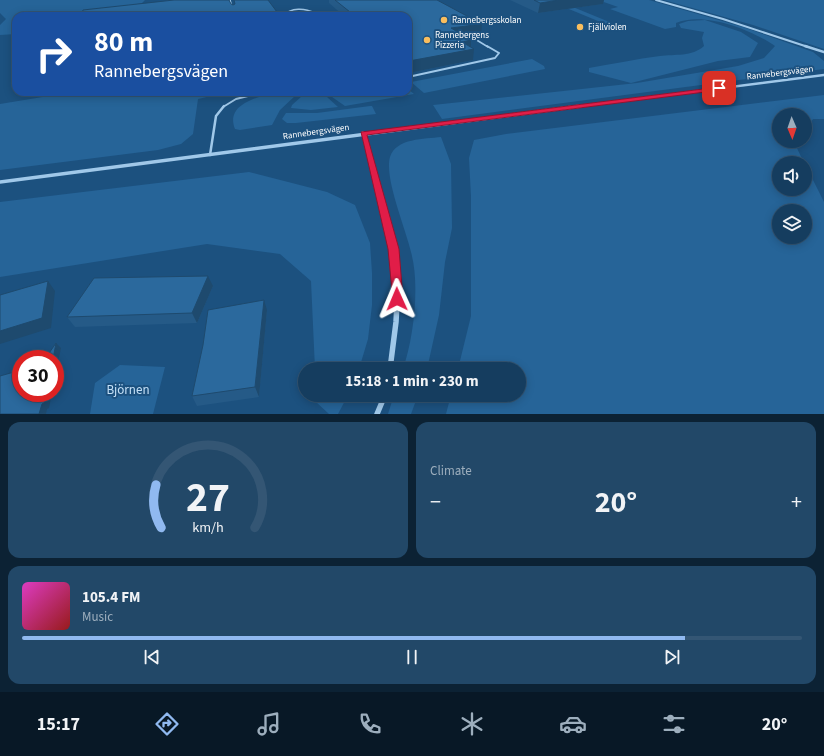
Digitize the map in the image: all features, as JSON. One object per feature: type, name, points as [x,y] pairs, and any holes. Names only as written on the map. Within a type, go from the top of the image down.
[{"type":"street","name":"Rannebergsvägen","points":[[656,0],[753,28],[824,52]]},
{"type":"street","name":"Rannebergsvägen","points":[[0,182],[210,155],[363,133],[824,75]]},
{"type":"street","points":[[363,133],[394,249],[397,310],[391,362]]},
{"type":"street","points":[[377,414],[382,402]]},
{"type":"lane","points":[[230,0],[233,8]]},
{"type":"lane","points":[[289,12],[301,10],[313,12]]},
{"type":"lane","points":[[412,76],[495,58],[499,53],[475,39]]},
{"type":"lane","points":[[210,155],[216,113],[221,106],[231,99],[245,96]]},
{"type":"green space","points":[[0,0],[145,0],[142,3],[103,12],[12,12],[12,34],[0,35],[0,25],[6,19],[0,13]]},
{"type":"green space","points":[[598,0],[649,0],[743,27],[813,52],[824,61],[824,69],[442,119],[433,105],[637,83],[738,66],[764,58],[775,46],[754,34],[714,21],[700,19],[687,20],[676,23],[676,27],[665,29],[610,9],[618,7]]},
{"type":"green space","points":[[664,0],[824,0],[824,49],[753,25]]},
{"type":"green space","points":[[568,5],[624,28],[615,28],[564,7]]},
{"type":"green space","points":[[705,20],[741,32],[758,43],[750,57],[718,61],[631,83],[589,72],[589,68],[651,57],[683,54],[699,50],[704,46],[702,38],[704,32],[681,28],[679,24],[688,21]]},
{"type":"green space","points":[[532,59],[544,66],[545,69],[424,93],[412,82]]},
{"type":"green space","points":[[824,95],[824,119],[813,119],[812,121],[812,108],[772,108],[772,148],[797,148],[801,156],[772,156],[772,196],[812,196],[812,178],[824,202],[824,414],[446,414],[449,402],[526,402],[526,362],[460,362],[471,316],[471,197],[469,158],[474,140],[506,134]]},
{"type":"green space","points":[[49,96],[211,96],[198,99],[193,134],[181,144],[158,150],[0,170],[0,104]]},
{"type":"green space","points":[[262,96],[295,96],[280,110],[272,125],[240,130],[235,129],[233,120],[235,112],[240,106]]},
{"type":"green space","points":[[302,96],[327,97],[338,107],[311,110],[291,108],[292,105]]},
{"type":"green space","points":[[336,96],[402,96],[345,106],[332,97]]},
{"type":"green space","points":[[372,106],[376,114],[296,123],[287,123],[282,119],[286,113],[317,113]]},
{"type":"green space","points":[[441,137],[451,164],[452,228],[445,262],[439,315],[429,362],[405,362],[413,326],[415,295],[414,265],[396,204],[389,166],[390,157],[398,146],[419,139]]},
{"type":"green space","points":[[249,172],[327,192],[355,205],[370,243],[372,305],[368,339],[361,362],[315,362],[311,281],[280,254],[207,244],[0,277],[0,202]]},
{"type":"green space","name":"Björnen","points":[[120,365],[165,367],[153,414],[90,414],[95,383]]},
{"type":"green space","points":[[316,402],[344,402],[338,414],[329,414]]},
{"type":"green space","points":[[392,402],[415,402],[411,414],[388,414]]},
{"type":"building","points":[[174,0],[229,0],[233,5],[235,4],[234,0],[268,0],[277,12],[82,12],[83,10]]},
{"type":"building","points":[[335,0],[437,0],[482,24],[451,28],[471,40],[462,42],[474,49],[412,60],[412,12],[350,12]]},
{"type":"building","points":[[534,0],[559,0],[540,3]]},
{"type":"building","points":[[208,276],[192,313],[67,317],[94,278]]},
{"type":"building","points":[[48,281],[42,318],[0,331],[0,295]]},
{"type":"building","points":[[264,300],[255,387],[192,396],[203,345],[208,310]]},
{"type":"building","points":[[56,343],[55,350],[51,350]]},
{"type":"building","points":[[12,373],[12,402],[44,402],[42,404],[39,414],[0,414],[0,376]]},
{"type":"place","name":"Rannebergsskolan","points":[[444,20]]},
{"type":"place","name":"Fjällviolen","points":[[580,27]]},
{"type":"place","name":"Rannebergens Pizzeria","points":[[427,40]]},
{"type":"route","points":[[397,299],[397,277],[394,249],[363,133],[719,88]]}]
